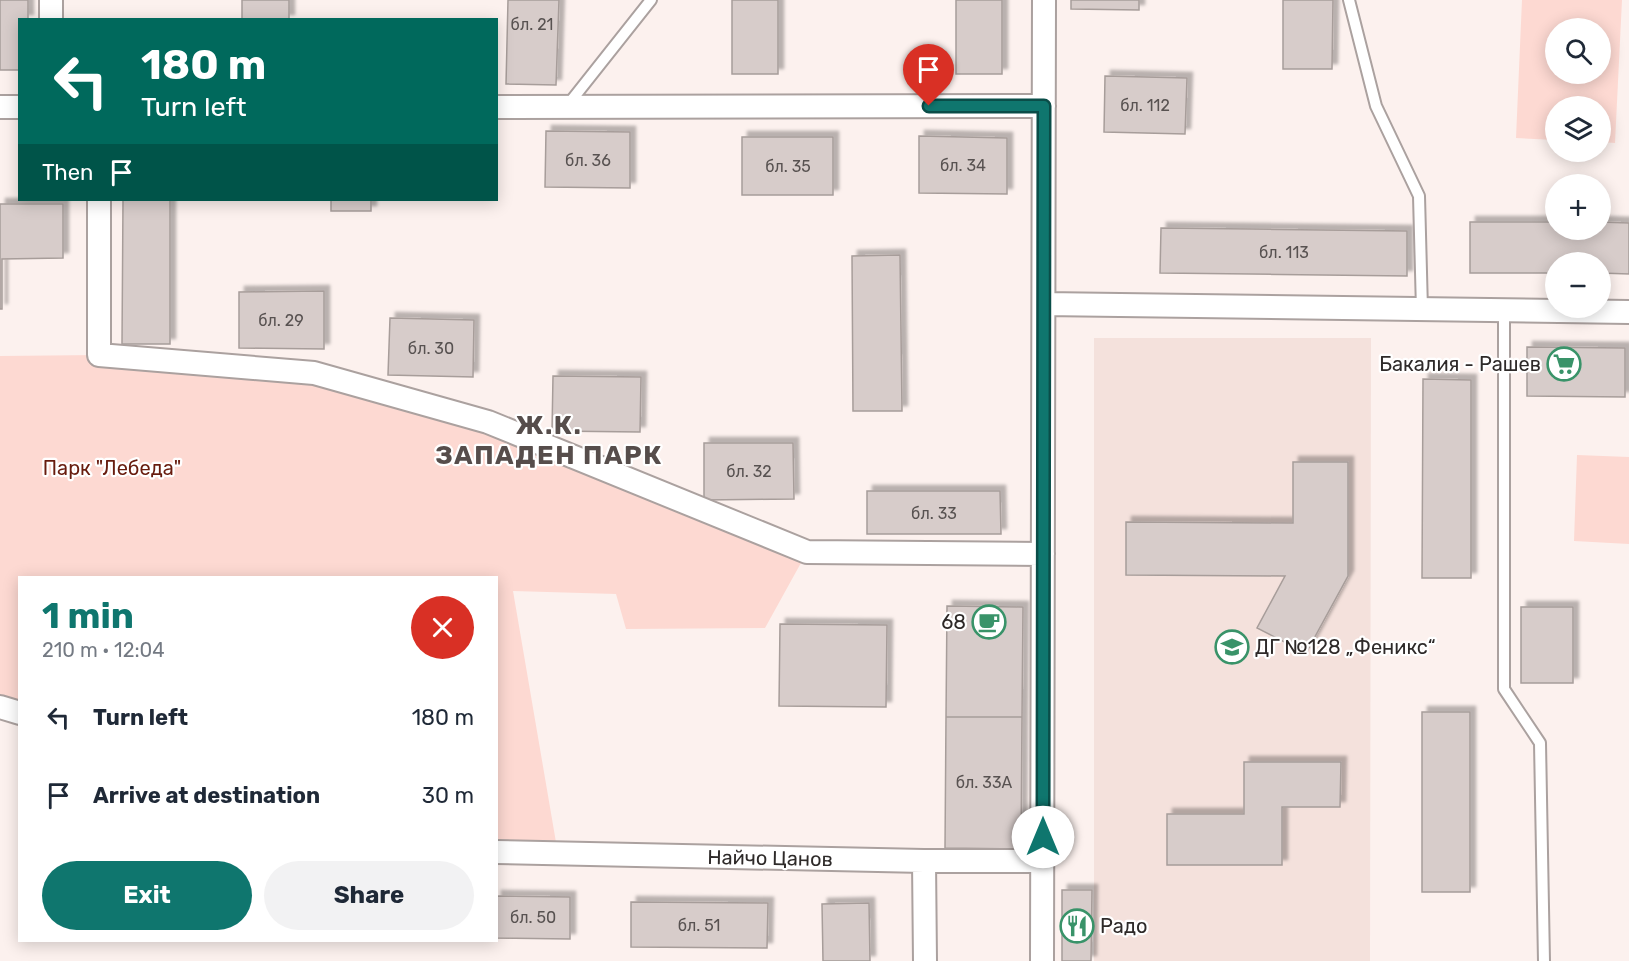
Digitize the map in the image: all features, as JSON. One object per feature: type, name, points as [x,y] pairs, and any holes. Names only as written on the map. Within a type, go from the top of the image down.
[{"type":"street","points":[[51,0],[51,18]]},
{"type":"street","points":[[1042,961],[1044,0]]},
{"type":"street","points":[[498,107],[1044,106]]},
{"type":"street","points":[[0,107],[18,107]]},
{"type":"street","points":[[99,201],[99,356],[314,373],[325,376],[488,422],[807,552],[1043,554]]},
{"type":"street","points":[[1044,304],[1629,312]]},
{"type":"street","points":[[0,707],[18,712]]},
{"type":"street","name":"Найчо Цанов","points":[[498,852],[924,861],[1043,861]]},
{"type":"street","points":[[924,861],[925,961]]},
{"type":"lane","points":[[566,107],[651,0]]},
{"type":"lane","points":[[1349,0],[1376,106],[1419,196],[1422,310]]},
{"type":"lane","points":[[1504,311],[1504,689],[1540,743],[1544,961]]},
{"type":"shaded area","name":"ДГ №128 „Феникс“","points":[[1094,338],[1371,338],[1370,961],[1094,961]]},
{"type":"green space","points":[[1522,0],[1622,0],[1615,143],[1611,143],[1611,96],[1545,96],[1545,139],[1516,138]]},
{"type":"green space","name":"Парк \"Лебеда\"","points":[[99,355],[314,373],[488,422],[807,552],[765,628],[626,629],[616,594],[513,591],[558,854],[498,852],[498,576],[18,576],[18,713],[0,707],[0,356]]},
{"type":"green space","points":[[1577,455],[1629,457],[1629,544],[1574,541]]},
{"type":"building","points":[[0,0],[28,0],[28,18],[18,18],[18,70],[0,70]]},
{"type":"building","points":[[242,0],[289,0],[289,18],[242,18]]},
{"type":"building","points":[[508,0],[559,0],[556,85],[506,84]]},
{"type":"building","points":[[732,0],[778,0],[778,74],[732,74]]},
{"type":"building","points":[[956,0],[1002,0],[1002,74],[956,74]]},
{"type":"building","points":[[1071,0],[1139,0],[1139,10],[1071,9]]},
{"type":"building","points":[[1283,0],[1333,0],[1332,69],[1283,69]]},
{"type":"building","points":[[1105,76],[1187,78],[1185,134],[1104,132]]},
{"type":"building","points":[[546,131],[630,132],[630,188],[545,187]]},
{"type":"building","points":[[919,136],[1007,138],[1007,194],[919,193]]},
{"type":"building","points":[[742,137],[833,137],[833,195],[742,195]]},
{"type":"building","points":[[123,201],[170,201],[170,344],[122,344]]},
{"type":"building","points":[[331,201],[371,201],[371,211],[331,211]]},
{"type":"building","points":[[0,204],[63,204],[63,258],[2,259],[2,309],[0,309]]},
{"type":"building","points":[[1470,222],[1545,222],[1545,240],[1611,240],[1611,222],[1629,223],[1629,274],[1611,273],[1611,252],[1545,252],[1545,273],[1470,273]]},
{"type":"building","points":[[1161,228],[1407,231],[1407,276],[1160,273]]},
{"type":"building","points":[[900,255],[902,411],[853,411],[852,256]]},
{"type":"building","points":[[324,291],[324,349],[239,348],[239,292]]},
{"type":"building","points":[[390,318],[474,320],[473,377],[388,375]]},
{"type":"building","points":[[1527,347],[1625,348],[1625,397],[1527,396]]},
{"type":"building","points":[[553,376],[641,377],[640,432],[552,431]]},
{"type":"building","points":[[1423,379],[1471,380],[1471,578],[1422,578]]},
{"type":"building","points":[[704,443],[793,443],[794,499],[704,500]]},
{"type":"building","points":[[1293,462],[1348,462],[1348,576],[1306,653],[1257,628],[1285,576],[1126,575],[1126,522],[1293,523]]},
{"type":"building","points":[[867,491],[1000,491],[1001,534],[867,534]]},
{"type":"building","points":[[947,606],[1023,607],[1022,717],[946,717]]},
{"type":"building","points":[[1521,607],[1573,607],[1573,683],[1521,683]]},
{"type":"building","points":[[780,624],[887,625],[886,707],[779,706]]},
{"type":"building","points":[[1422,712],[1470,712],[1470,892],[1422,892]]},
{"type":"building","points":[[946,717],[1022,717],[1021,849],[945,848]]},
{"type":"building","points":[[1244,762],[1341,762],[1340,807],[1282,807],[1282,865],[1167,865],[1167,814],[1244,814]]},
{"type":"building","name":"Радо","points":[[1062,890],[1092,890],[1091,961],[1062,961]]},
{"type":"building","points":[[498,896],[570,897],[570,939],[498,938]]},
{"type":"building","points":[[631,902],[768,903],[767,948],[631,947]]},
{"type":"building","points":[[869,903],[870,961],[823,961],[822,904]]},
{"type":"place","name":"Бакалия - Рашев","points":[[1564,364]]},
{"type":"place","name":"68","points":[[989,622]]},
{"type":"place","name":"ДГ №128 „Феникс“","points":[[1232,647]]},
{"type":"place","name":"Радо","points":[[1077,926]]},
{"type":"district","name":"Ж.К. ЗАПАДЕН ПАРК","points":[[549,440]]},
{"type":"route","points":[[929,106],[1044,106],[1043,837]]}]
